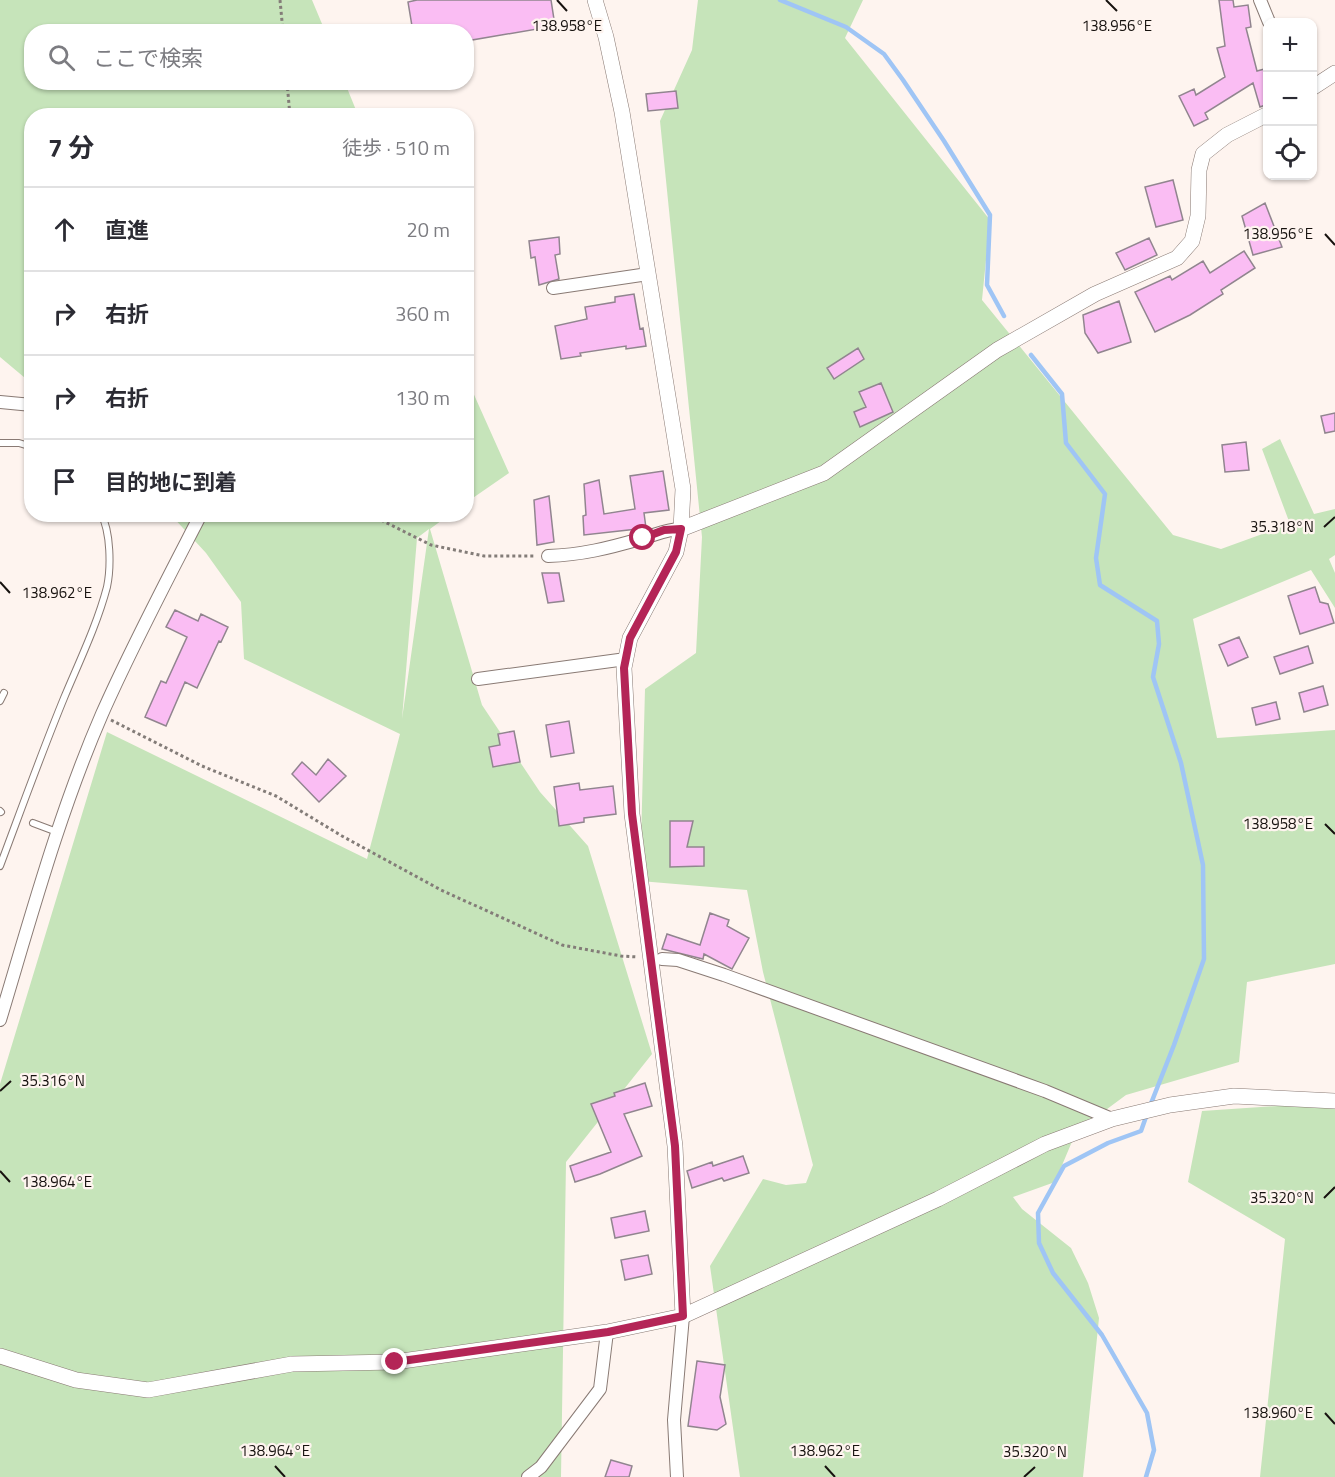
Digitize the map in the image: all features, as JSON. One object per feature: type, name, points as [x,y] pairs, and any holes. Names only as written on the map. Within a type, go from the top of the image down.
[{"type":"street","points":[[596,0],[622,112],[683,489],[681,529],[676,552],[630,638],[624,668],[632,814],[675,1146],[683,1316],[675,1420],[678,1477]]},
{"type":"street","points":[[1260,0],[1267,18]]},
{"type":"street","points":[[1317,85],[1335,73]]},
{"type":"street","points":[[548,555],[577,555],[643,538],[664,530],[681,529],[824,473],[997,350],[1095,294],[1177,258],[1192,241],[1198,216],[1199,170],[1203,154],[1227,135],[1263,117]]},
{"type":"street","points":[[553,288],[648,274]]},
{"type":"street","points":[[0,402],[24,404]]},
{"type":"street","points":[[0,1020],[57,832],[102,715],[149,614],[197,522]]},
{"type":"street","points":[[478,679],[626,658]]},
{"type":"street","points":[[662,959],[678,960],[724,975],[1045,1091],[1112,1119]]},
{"type":"street","points":[[0,1356],[76,1380],[148,1390],[292,1364],[395,1362],[608,1332],[683,1316],[938,1199],[1045,1144],[1112,1119],[1170,1105],[1234,1096],[1335,1101]]},
{"type":"street","points":[[528,1477],[541,1467],[600,1389],[608,1332]]},
{"type":"lane","points":[[0,442],[24,445]]},
{"type":"lane","points":[[0,866],[95,622],[107,585],[110,550],[105,522]]},
{"type":"lane","points":[[0,701],[4,693]]},
{"type":"lane","points":[[33,823],[57,832]]},
{"type":"path","points":[[280,0],[282,24]]},
{"type":"path","points":[[288,90],[289,108]]},
{"type":"path","points":[[385,522],[431,545],[483,556],[548,555]]},
{"type":"path","points":[[102,715],[202,766],[276,796],[342,836],[441,890],[562,945],[621,956],[662,959]]},
{"type":"green space","points":[[0,0],[312,0],[322,24],[24,24],[24,90],[348,90],[355,108],[24,108],[24,377],[0,357]]},
{"type":"green space","points":[[698,0],[863,0],[845,38],[990,220],[982,300],[1173,535],[1221,549],[1290,524],[1262,449],[1280,439],[1314,514],[1335,509],[1335,555],[1329,559],[1335,573],[1335,608],[1311,570],[1193,619],[1217,738],[1335,730],[1335,964],[1247,982],[1239,1062],[1126,1095],[1076,1132],[1055,1182],[1013,1197],[1022,1209],[1071,1248],[1088,1283],[1099,1318],[1083,1477],[740,1477],[710,1266],[763,1179],[786,1185],[806,1183],[813,1165],[763,972],[747,890],[640,881],[645,689],[696,653],[702,537],[660,121],[692,50]]},
{"type":"green space","points":[[474,395],[509,473],[474,497]]},
{"type":"green space","points":[[177,522],[440,522],[430,529],[482,705],[540,792],[588,846],[652,1054],[566,1162],[561,1477],[0,1477],[0,1084],[107,732],[367,859],[400,734],[244,659],[241,602],[206,553]],"holes":[[[429,529],[402,719],[417,538]]]},
{"type":"green space","points":[[1335,1102],[1335,1477],[1260,1477],[1285,1239],[1188,1182],[1202,1111]]},
{"type":"building","points":[[417,0],[551,0],[555,26],[474,40],[474,24],[412,24],[408,2]]},
{"type":"building","points":[[1219,0],[1233,0],[1234,7],[1248,5],[1251,27],[1246,28],[1257,71],[1263,69],[1263,106],[1260,107],[1253,83],[1205,113],[1208,119],[1194,126],[1179,96],[1194,89],[1196,95],[1225,77],[1217,48],[1225,46]]},
{"type":"building","points":[[676,91],[678,108],[648,111],[646,94]]},
{"type":"building","points":[[1173,180],[1183,220],[1156,227],[1145,187]]},
{"type":"building","points":[[1265,203],[1282,247],[1253,255],[1242,216]]},
{"type":"building","points":[[559,237],[560,254],[555,255],[559,279],[539,285],[535,257],[531,258],[529,241]]},
{"type":"building","points":[[1149,238],[1157,255],[1125,270],[1116,253]]},
{"type":"building","points":[[1244,251],[1255,268],[1221,290],[1223,294],[1190,315],[1155,332],[1135,292],[1170,276],[1172,280],[1203,261],[1210,273]]},
{"type":"building","points":[[634,294],[640,329],[643,328],[646,346],[626,349],[626,346],[580,353],[581,356],[561,359],[555,326],[587,319],[585,307],[615,302],[615,297]]},
{"type":"building","points":[[1119,301],[1131,342],[1098,353],[1085,333],[1083,315]]},
{"type":"building","points":[[858,348],[864,359],[834,379],[827,368]]},
{"type":"building","points":[[881,383],[893,412],[860,427],[854,412],[866,407],[859,392]]},
{"type":"building","points":[[1335,413],[1335,431],[1325,433],[1321,416]]},
{"type":"building","points":[[1246,442],[1249,470],[1225,472],[1222,445]]},
{"type":"building","points":[[663,471],[669,510],[644,513],[646,528],[584,535],[583,516],[586,515],[584,484],[599,480],[604,514],[635,509],[630,476]]},
{"type":"building","points":[[549,496],[554,542],[537,545],[534,500]]},
{"type":"building","points":[[542,573],[559,573],[564,601],[548,603]]},
{"type":"building","points":[[1315,587],[1320,602],[1328,604],[1334,623],[1300,634],[1288,596]]},
{"type":"building","points":[[175,610],[198,621],[201,614],[228,627],[197,688],[185,682],[166,726],[145,717],[161,681],[166,683],[187,637],[166,627]]},
{"type":"building","points":[[1239,637],[1248,657],[1228,666],[1219,645]]},
{"type":"building","points":[[1308,646],[1313,663],[1280,674],[1274,657]]},
{"type":"building","points":[[1323,686],[1328,705],[1304,712],[1299,693]]},
{"type":"building","points":[[1276,702],[1280,719],[1256,725],[1252,708]]},
{"type":"building","points":[[569,721],[574,753],[551,757],[546,725]]},
{"type":"building","points":[[514,731],[520,762],[493,767],[489,747],[500,745],[498,734]]},
{"type":"building","points":[[328,759],[346,776],[319,802],[292,774],[302,762],[316,775]]},
{"type":"building","points":[[579,783],[580,790],[613,786],[616,814],[584,818],[584,822],[559,826],[554,787]]},
{"type":"building","points":[[670,821],[693,821],[687,847],[704,847],[704,866],[670,867]]},
{"type":"building","points":[[710,913],[729,920],[727,926],[749,938],[732,969],[704,954],[703,959],[662,949],[667,934],[700,945]]},
{"type":"building","points":[[645,1083],[652,1106],[624,1114],[642,1156],[575,1182],[570,1166],[611,1152],[591,1104],[615,1096],[614,1093]]},
{"type":"building","points":[[743,1156],[749,1173],[724,1181],[722,1178],[692,1188],[687,1171],[712,1162],[713,1166]]},
{"type":"building","points":[[645,1211],[649,1231],[615,1238],[611,1218]]},
{"type":"building","points":[[648,1255],[652,1274],[625,1280],[621,1260]]},
{"type":"building","points":[[697,1361],[725,1365],[720,1397],[726,1424],[717,1430],[688,1426]]},
{"type":"building","points":[[611,1460],[632,1466],[629,1477],[605,1477]]},
{"type":"waterway","points":[[780,0],[846,27],[884,54],[903,80],[990,215],[987,285],[1004,316]]},
{"type":"waterway","points":[[1031,355],[1062,394],[1066,443],[1105,494],[1096,558],[1100,585],[1157,621],[1159,644],[1153,677],[1181,763],[1203,865],[1204,959],[1150,1106]]},
{"type":"waterway","points":[[1146,1477],[1154,1450],[1147,1413],[1102,1335],[1053,1273],[1039,1243],[1038,1213],[1064,1166],[1108,1143],[1141,1131],[1147,1114]]},
{"type":"route","points":[[395,1362],[608,1332],[683,1316],[675,1146],[632,814],[624,668],[630,638],[676,552],[681,529],[664,530],[643,538]]}]
